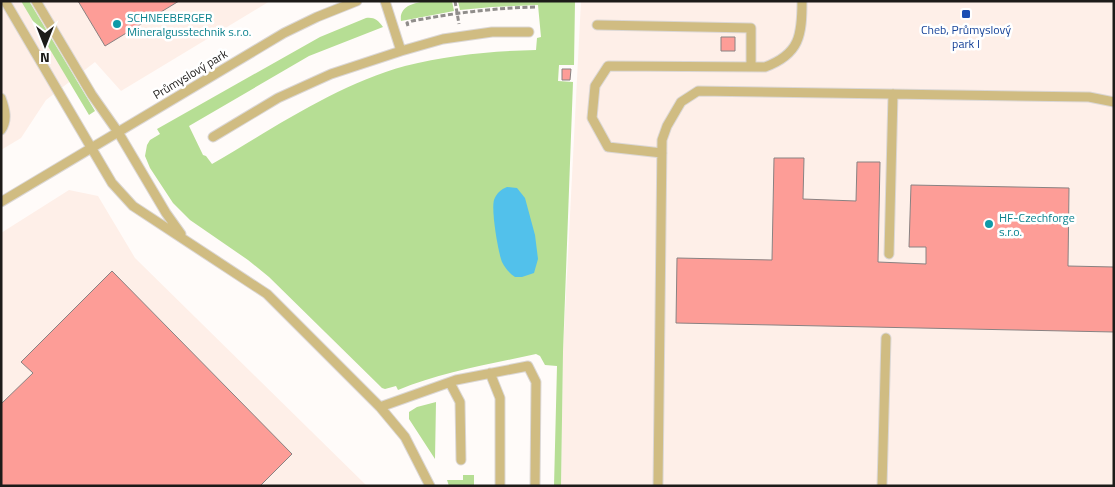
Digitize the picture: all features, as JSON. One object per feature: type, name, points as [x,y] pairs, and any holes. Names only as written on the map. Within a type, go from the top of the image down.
[{"type":"lane","points":[[5,1],[112,184],[133,206],[267,294],[380,407],[405,437],[430,486]]},
{"type":"lane","points":[[36,1],[166,213],[185,240]]},
{"type":"lane","name":"Průmyslový park","points":[[1,202],[284,33],[357,1]]},
{"type":"lane","points":[[385,1],[401,51]]},
{"type":"lane","points":[[662,153],[608,147],[592,118],[595,86],[608,66],[765,67],[779,62],[790,53],[798,41],[802,26],[802,1]]},
{"type":"lane","points":[[596,25],[751,28],[751,68]]},
{"type":"lane","points":[[213,137],[278,98],[322,78],[401,51],[443,39],[492,32],[529,32]]},
{"type":"lane","points":[[658,486],[662,140],[667,126],[681,102],[698,91],[1089,97],[1114,102]]},
{"type":"lane","points":[[889,254],[893,94]]},
{"type":"lane","points":[[1,98],[5,123],[1,130]]},
{"type":"lane","points":[[882,486],[886,338]]},
{"type":"lane","points":[[380,407],[450,383],[528,366],[536,382],[535,486]]},
{"type":"lane","points":[[490,374],[500,398],[500,486]]},
{"type":"lane","points":[[450,383],[460,402],[461,460]]},
{"type":"path","points":[[455,1],[459,24]]},
{"type":"path","points":[[415,47],[407,23],[457,12],[537,7]]},
{"type":"shaded area","points":[[1,1],[270,1],[121,91],[95,62],[46,100],[21,138],[1,150]]},
{"type":"shaded area","points":[[581,1],[1114,1],[1114,486],[561,486],[563,352]]},
{"type":"shaded area","points":[[69,190],[98,196],[135,258],[367,486],[1,486],[1,233]]},
{"type":"green space","points":[[21,1],[29,1],[95,111],[89,115]]},
{"type":"green space","points":[[426,1],[452,1],[454,11],[401,21],[402,12],[408,6]]},
{"type":"green space","points":[[458,1],[575,1],[574,65],[559,65],[558,81],[573,82],[563,352],[561,486],[554,486],[557,366],[545,365],[540,356],[536,354],[448,373],[398,390],[396,386],[382,388],[269,277],[190,220],[173,203],[150,168],[145,156],[150,140],[160,134],[157,129],[320,37],[366,18],[376,19],[383,27],[309,56],[189,126],[203,155],[212,164],[330,96],[380,74],[405,66],[470,54],[536,50],[537,38],[541,37],[538,5],[460,10]]},
{"type":"green space","points":[[436,402],[435,459],[409,419],[409,412],[417,407]]},
{"type":"green space","points":[[463,475],[474,475],[474,486],[449,486],[447,480],[463,480]]},
{"type":"water","points":[[507,187],[517,188],[525,198],[535,235],[538,259],[534,273],[522,277],[515,277],[504,266],[497,241],[493,205],[499,192]]},
{"type":"building","name":"SCHNEEBERGER Mineralgusstechnik s.r.o.","points":[[78,1],[179,1],[105,46]]},
{"type":"building","points":[[721,37],[735,37],[735,51],[721,51]]},
{"type":"building","points":[[562,69],[571,69],[570,80],[562,80]]},
{"type":"building","name":"HF-Czechforge s.r.o.","points":[[774,158],[804,158],[803,199],[856,201],[857,162],[880,162],[878,262],[926,264],[926,247],[909,247],[911,185],[1069,188],[1068,266],[1114,267],[1114,332],[676,323],[677,258],[772,260]]},
{"type":"building","points":[[112,271],[292,454],[260,486],[1,486],[1,404],[33,373],[21,362]]},
{"type":"place","name":"Cheb, Průmyslový park I","points":[[966,14]]},
{"type":"place","name":"SCHNEEBERGER Mineralgusstechnik s.r.o.","points":[[117,24]]},
{"type":"place","name":"HF-Czechforge s.r.o.","points":[[989,224]]}]
